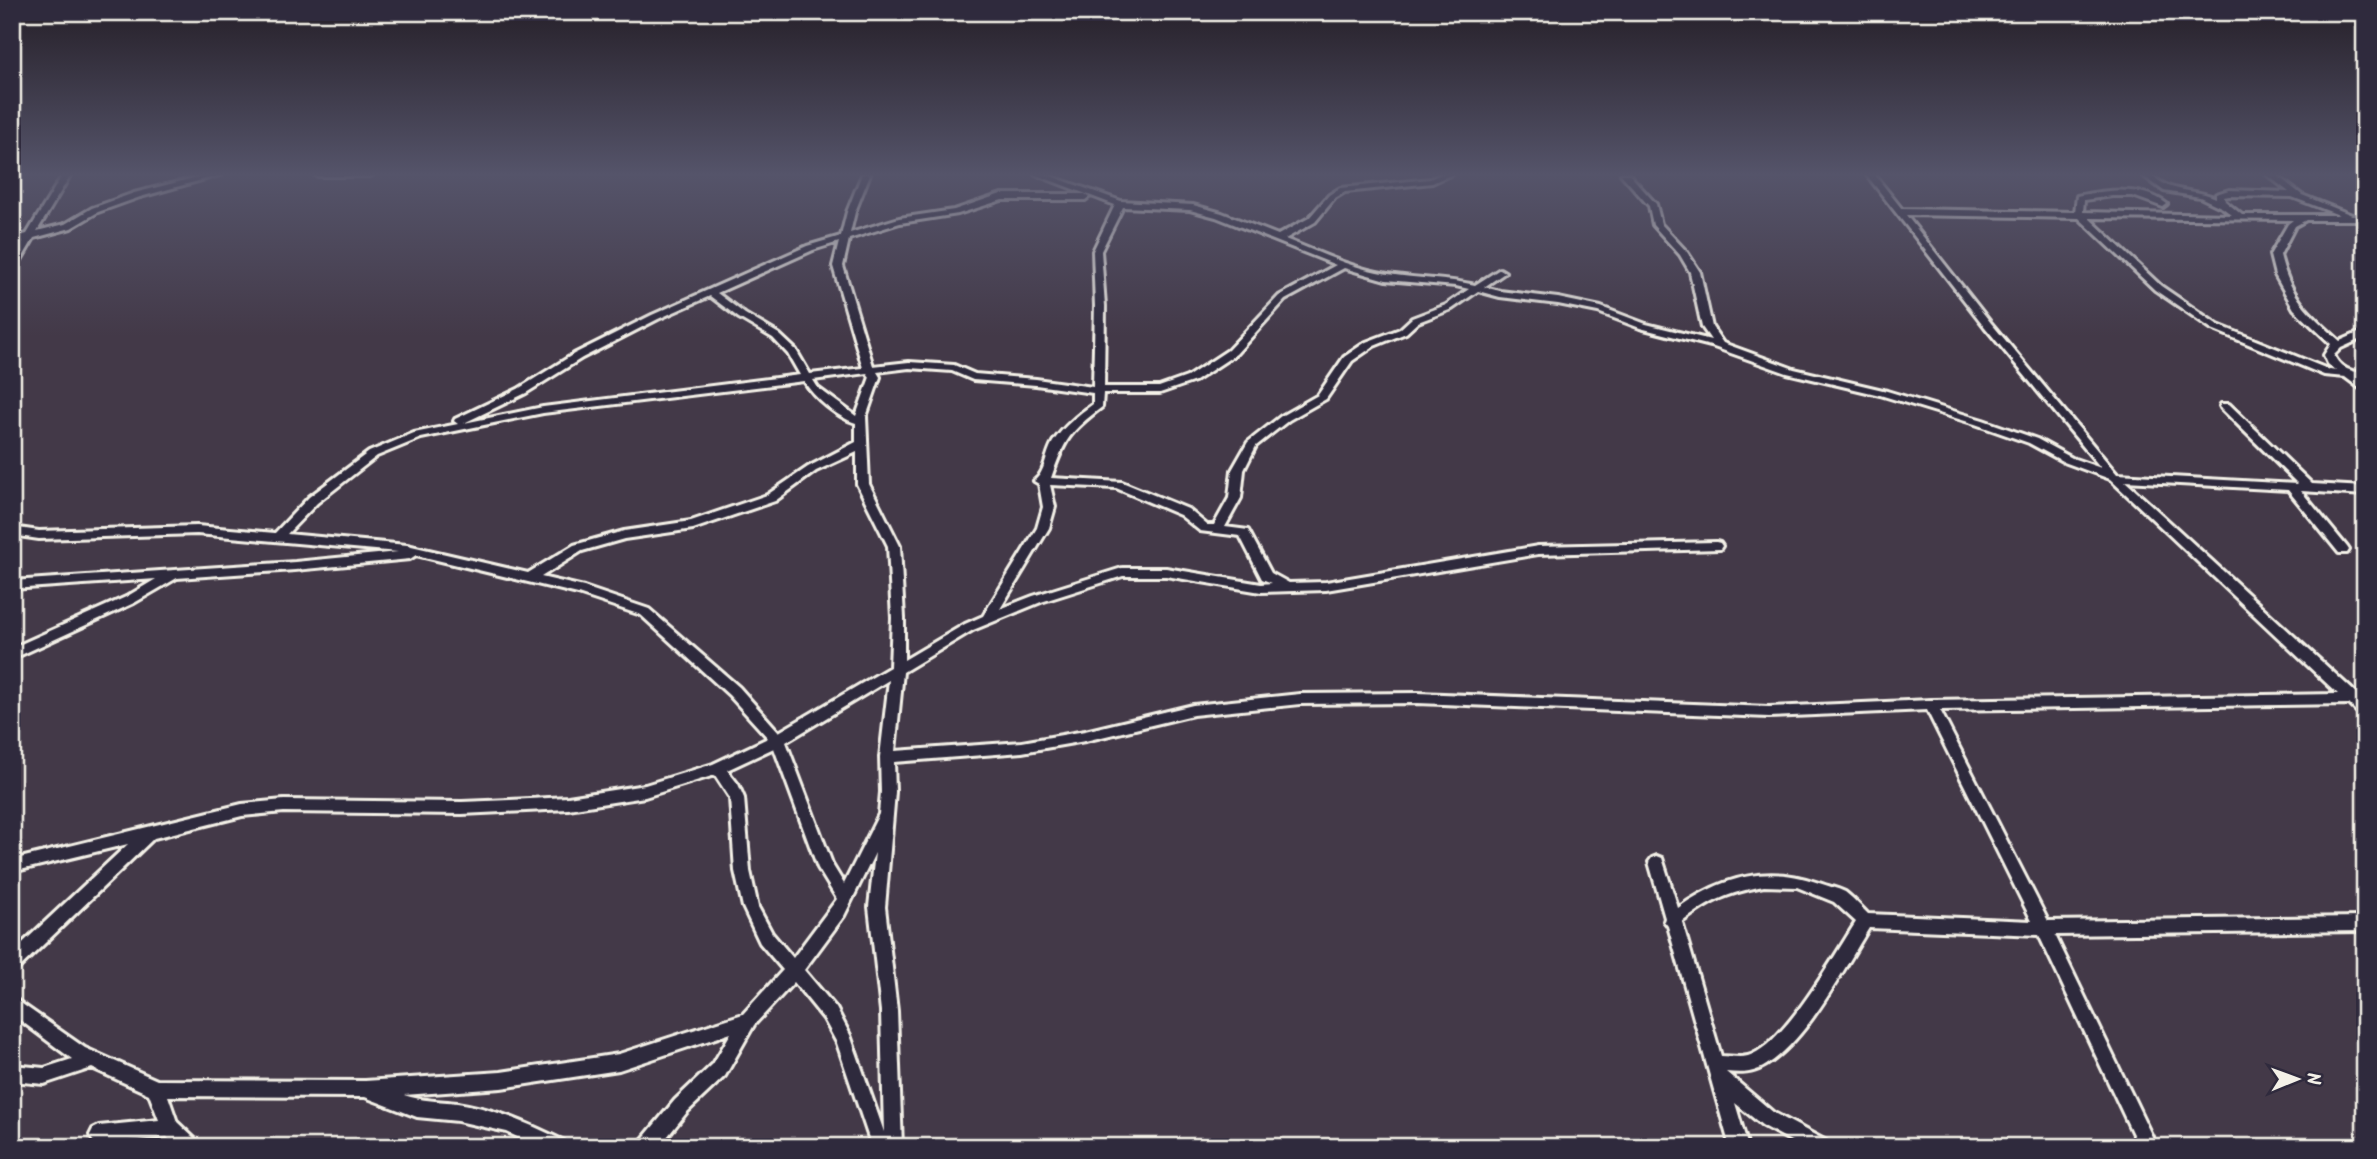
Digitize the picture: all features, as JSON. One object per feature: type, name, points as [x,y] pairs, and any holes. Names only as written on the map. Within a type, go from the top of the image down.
[{"type":"street","points":[[12,267],[36,228]]},
{"type":"street","points":[[12,241],[61,228]]},
{"type":"street","points":[[847,228],[838,257],[839,273],[866,364],[875,380],[860,421],[864,489],[880,513],[894,546],[897,670],[887,757],[877,922],[889,1011],[893,1147]]},
{"type":"street","points":[[442,428],[522,391],[578,356],[655,317],[790,256],[876,228]]},
{"type":"street","points":[[987,620],[1043,528],[1049,507],[1042,481],[1057,445],[1073,424],[1098,405],[1100,306],[1097,251],[1108,228]]},
{"type":"street","points":[[1252,228],[1343,265],[1386,276],[1456,283],[1583,306],[1643,326],[1719,345],[1791,371],[1883,393],[1979,422],[2114,477],[2365,491]]},
{"type":"street","points":[[1278,239],[1299,228]]},
{"type":"street","points":[[1660,228],[1684,254],[1695,272],[1707,327],[1719,345]]},
{"type":"street","points":[[1913,228],[1988,325],[2114,477],[2365,711]]},
{"type":"street","points":[[2094,228],[2158,288],[2215,327],[2328,373],[2365,376]]},
{"type":"street","points":[[2291,228],[2277,249],[2278,265],[2292,301],[2337,346]]},
{"type":"street","points":[[279,536],[313,500],[373,454],[393,443],[442,428],[543,410],[909,365],[954,368],[973,377],[1097,391],[1160,390],[1191,379],[1241,344],[1282,298],[1343,265]]},
{"type":"street","points":[[1217,530],[1235,498],[1238,470],[1252,444],[1285,418],[1322,397],[1348,359],[1370,344],[1403,331],[1415,320],[1450,307],[1500,272]]},
{"type":"street","points":[[712,293],[742,316],[776,336],[792,352],[805,377],[821,396],[850,418],[860,421]]},
{"type":"street","points":[[2365,333],[2337,346],[2329,355],[2332,362],[2365,388]]},
{"type":"street","points":[[2225,406],[2308,487]]},
{"type":"street","points":[[531,577],[578,548],[624,535],[693,525],[771,498],[811,469],[845,455],[861,444]]},
{"type":"street","points":[[1042,481],[1118,485],[1184,512],[1204,528],[1244,533],[1266,576],[1275,583],[1298,587]]},
{"type":"street","points":[[2291,486],[2343,550]]},
{"type":"street","points":[[12,531],[39,535],[197,530],[279,536],[426,553],[580,590],[645,612],[734,691],[778,740],[826,869],[845,899]]},
{"type":"street","points":[[12,866],[242,810],[284,806],[462,808],[582,802],[646,791],[718,768],[778,740],[951,637],[987,620],[1037,599],[1134,570],[1166,572],[1261,588],[1298,587],[1353,583],[1538,550],[1716,546]]},
{"type":"street","points":[[12,584],[295,566],[426,553]]},
{"type":"street","points":[[12,654],[130,600],[178,572]]},
{"type":"street","points":[[887,757],[1022,747],[1086,736],[1193,710],[1300,699],[1418,698],[1769,712],[1931,705],[2353,699]]},
{"type":"street","points":[[1931,705],[2044,928],[2148,1147]]},
{"type":"street","points":[[718,768],[737,798],[750,909],[767,940],[829,1011],[838,1026],[857,1069],[868,1114],[881,1147]]},
{"type":"street","points":[[647,1147],[681,1106],[719,1070],[748,1020],[794,970],[839,911],[885,816]]},
{"type":"street","points":[[12,964],[148,834]]},
{"type":"street","points":[[1657,862],[1739,1147]]},
{"type":"street","points":[[1672,921],[1705,897],[1740,884],[1764,880],[1797,881],[1839,897],[1865,920],[2044,928],[2365,923]]},
{"type":"street","points":[[1718,1072],[1751,1064],[1769,1055],[1812,1002],[1865,920]]},
{"type":"street","points":[[12,1004],[79,1054],[156,1088],[365,1088],[501,1080],[619,1062],[748,1020]]},
{"type":"street","points":[[12,1073],[44,1076],[92,1060]]},
{"type":"street","points":[[1718,1072],[1768,1119],[1820,1147]]},
{"type":"street","points":[[156,1088],[170,1128],[191,1147]]},
{"type":"street","points":[[365,1088],[417,1108],[458,1112],[509,1124],[558,1147]]},
{"type":"street","points":[[99,1135],[170,1128]]}]
